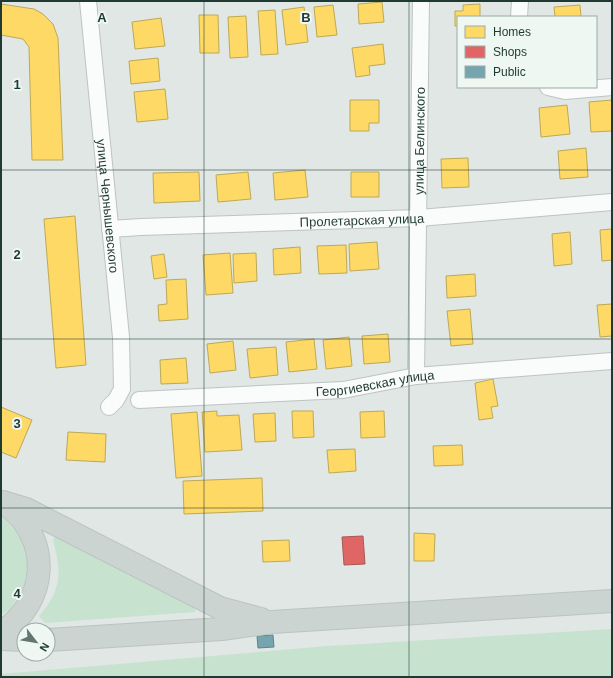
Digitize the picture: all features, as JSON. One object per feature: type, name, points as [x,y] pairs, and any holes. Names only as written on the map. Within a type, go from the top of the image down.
[{"type":"main road","points":[[2,502],[26,509],[220,608],[272,622]]},
{"type":"main road","points":[[1,632],[18,620],[30,604],[37,586],[40,567],[37,548],[30,529],[18,514],[2,502]]},
{"type":"main road","points":[[56,639],[222,629],[272,622],[612,601]]},
{"type":"main road","points":[[1,639],[16,640]]},
{"type":"street","name":"улица Чернышевского","points":[[88,1],[120,337],[122,389],[116,400],[109,407]]},
{"type":"street","name":"улица Белинского","points":[[416,376],[421,1]]},
{"type":"street","points":[[518,16],[520,1]]},
{"type":"street","points":[[552,88],[565,91],[612,87]]},
{"type":"street","name":"Пролетарская улица","points":[[110,229],[149,226],[419,218],[612,202]]},
{"type":"street","name":"Георгиевская улица","points":[[139,400],[343,390],[416,376],[612,361]]},
{"type":"green space","points":[[1,517],[6,520],[22,540],[28,564],[24,588],[10,609],[1,615]]},
{"type":"green space","points":[[59,534],[196,602],[195,612],[44,622],[39,616],[52,597],[58,580],[58,561],[53,539]]},
{"type":"green space","points":[[612,629],[612,677],[1,677],[1,674],[328,646]]},
{"type":"building: Homes","points":[[382,2],[384,22],[359,24],[358,4]]},
{"type":"building: Homes","points":[[1,4],[34,9],[43,14],[53,24],[58,38],[63,160],[32,160],[29,47],[23,39],[1,35]]},
{"type":"building: Homes","points":[[480,4],[480,16],[457,16],[457,26],[455,26],[455,11],[463,11],[463,5]]},
{"type":"building: Homes","points":[[333,5],[337,35],[317,37],[314,7]]},
{"type":"building: Homes","points":[[580,5],[581,16],[555,16],[554,7]]},
{"type":"building: Homes","points":[[304,7],[308,42],[286,45],[282,10]]},
{"type":"building: Homes","points":[[275,10],[278,54],[261,55],[258,11]]},
{"type":"building: Homes","points":[[199,15],[218,15],[219,53],[200,53]]},
{"type":"building: Homes","points":[[246,16],[248,57],[230,58],[228,17]]},
{"type":"building: Homes","points":[[161,18],[165,46],[135,49],[132,22]]},
{"type":"building: Homes","points":[[383,44],[385,64],[369,66],[370,75],[356,77],[352,48]]},
{"type":"building: Homes","points":[[158,58],[160,81],[131,84],[129,61]]},
{"type":"building: Homes","points":[[165,89],[168,119],[137,122],[134,92]]},
{"type":"building: Homes","points":[[350,100],[379,100],[379,123],[369,123],[369,131],[350,131]]},
{"type":"building: Homes","points":[[612,100],[612,131],[591,132],[589,102]]},
{"type":"building: Homes","points":[[567,105],[570,134],[541,137],[539,108]]},
{"type":"building: Homes","points":[[586,148],[588,177],[560,179],[558,151]]},
{"type":"building: Homes","points":[[468,158],[469,187],[442,188],[441,159]]},
{"type":"building: Homes","points":[[305,170],[308,197],[275,200],[273,173]]},
{"type":"building: Homes","points":[[199,172],[200,201],[154,203],[153,173]]},
{"type":"building: Homes","points":[[248,172],[251,199],[218,202],[216,175]]},
{"type":"building: Homes","points":[[351,172],[379,172],[379,197],[351,197]]},
{"type":"building: Homes","points":[[75,216],[86,365],[56,368],[44,219]]},
{"type":"building: Homes","points":[[612,229],[612,260],[602,261],[600,230]]},
{"type":"building: Homes","points":[[570,232],[572,264],[554,266],[552,234]]},
{"type":"building: Homes","points":[[377,242],[379,269],[350,271],[349,244]]},
{"type":"building: Homes","points":[[346,245],[347,273],[319,274],[317,246]]},
{"type":"building: Homes","points":[[300,247],[301,273],[274,275],[273,249]]},
{"type":"building: Homes","points":[[230,253],[233,293],[206,295],[203,255]]},
{"type":"building: Homes","points":[[256,253],[257,281],[234,283],[233,254]]},
{"type":"building: Homes","points":[[164,254],[167,277],[154,279],[151,256]]},
{"type":"building: Homes","points":[[475,274],[476,296],[447,298],[446,276]]},
{"type":"building: Homes","points":[[186,279],[188,319],[159,321],[158,305],[167,304],[166,280]]},
{"type":"building: Homes","points":[[612,304],[612,336],[600,337],[597,305]]},
{"type":"building: Homes","points":[[470,309],[473,344],[451,346],[447,311]]},
{"type":"building: Homes","points":[[388,334],[390,362],[364,364],[362,336]]},
{"type":"building: Homes","points":[[349,337],[352,366],[326,369],[323,340]]},
{"type":"building: Homes","points":[[314,339],[317,369],[289,372],[286,342]]},
{"type":"building: Homes","points":[[233,341],[236,370],[210,373],[207,344]]},
{"type":"building: Homes","points":[[276,347],[278,375],[250,378],[247,349]]},
{"type":"building: Homes","points":[[186,358],[188,383],[161,384],[160,360]]},
{"type":"building: Homes","points":[[493,379],[498,406],[491,407],[493,418],[479,420],[475,383]]},
{"type":"building: Homes","points":[[1,407],[32,420],[16,458],[1,452]]},
{"type":"building: Homes","points":[[217,411],[217,416],[239,415],[242,450],[205,452],[202,412]]},
{"type":"building: Homes","points":[[292,411],[313,411],[314,437],[293,438]]},
{"type":"building: Homes","points":[[384,411],[385,437],[361,438],[360,412]]},
{"type":"building: Homes","points":[[197,412],[202,476],[176,478],[171,414]]},
{"type":"building: Homes","points":[[275,413],[276,441],[255,442],[253,414]]},
{"type":"building: Homes","points":[[68,432],[106,434],[105,462],[66,460]]},
{"type":"building: Homes","points":[[462,445],[463,465],[434,466],[433,446]]},
{"type":"building: Homes","points":[[355,449],[356,471],[329,473],[327,450]]},
{"type":"building: Homes","points":[[262,478],[263,511],[184,514],[183,481]]},
{"type":"building: Homes","points":[[414,533],[435,534],[434,561],[414,561]]},
{"type":"building: Homes","points":[[289,540],[290,561],[263,562],[262,541]]},
{"type":"building: Shops","points":[[363,536],[365,564],[344,565],[342,537]]},
{"type":"building: Public","points":[[273,635],[274,647],[258,648],[257,636]]}]
